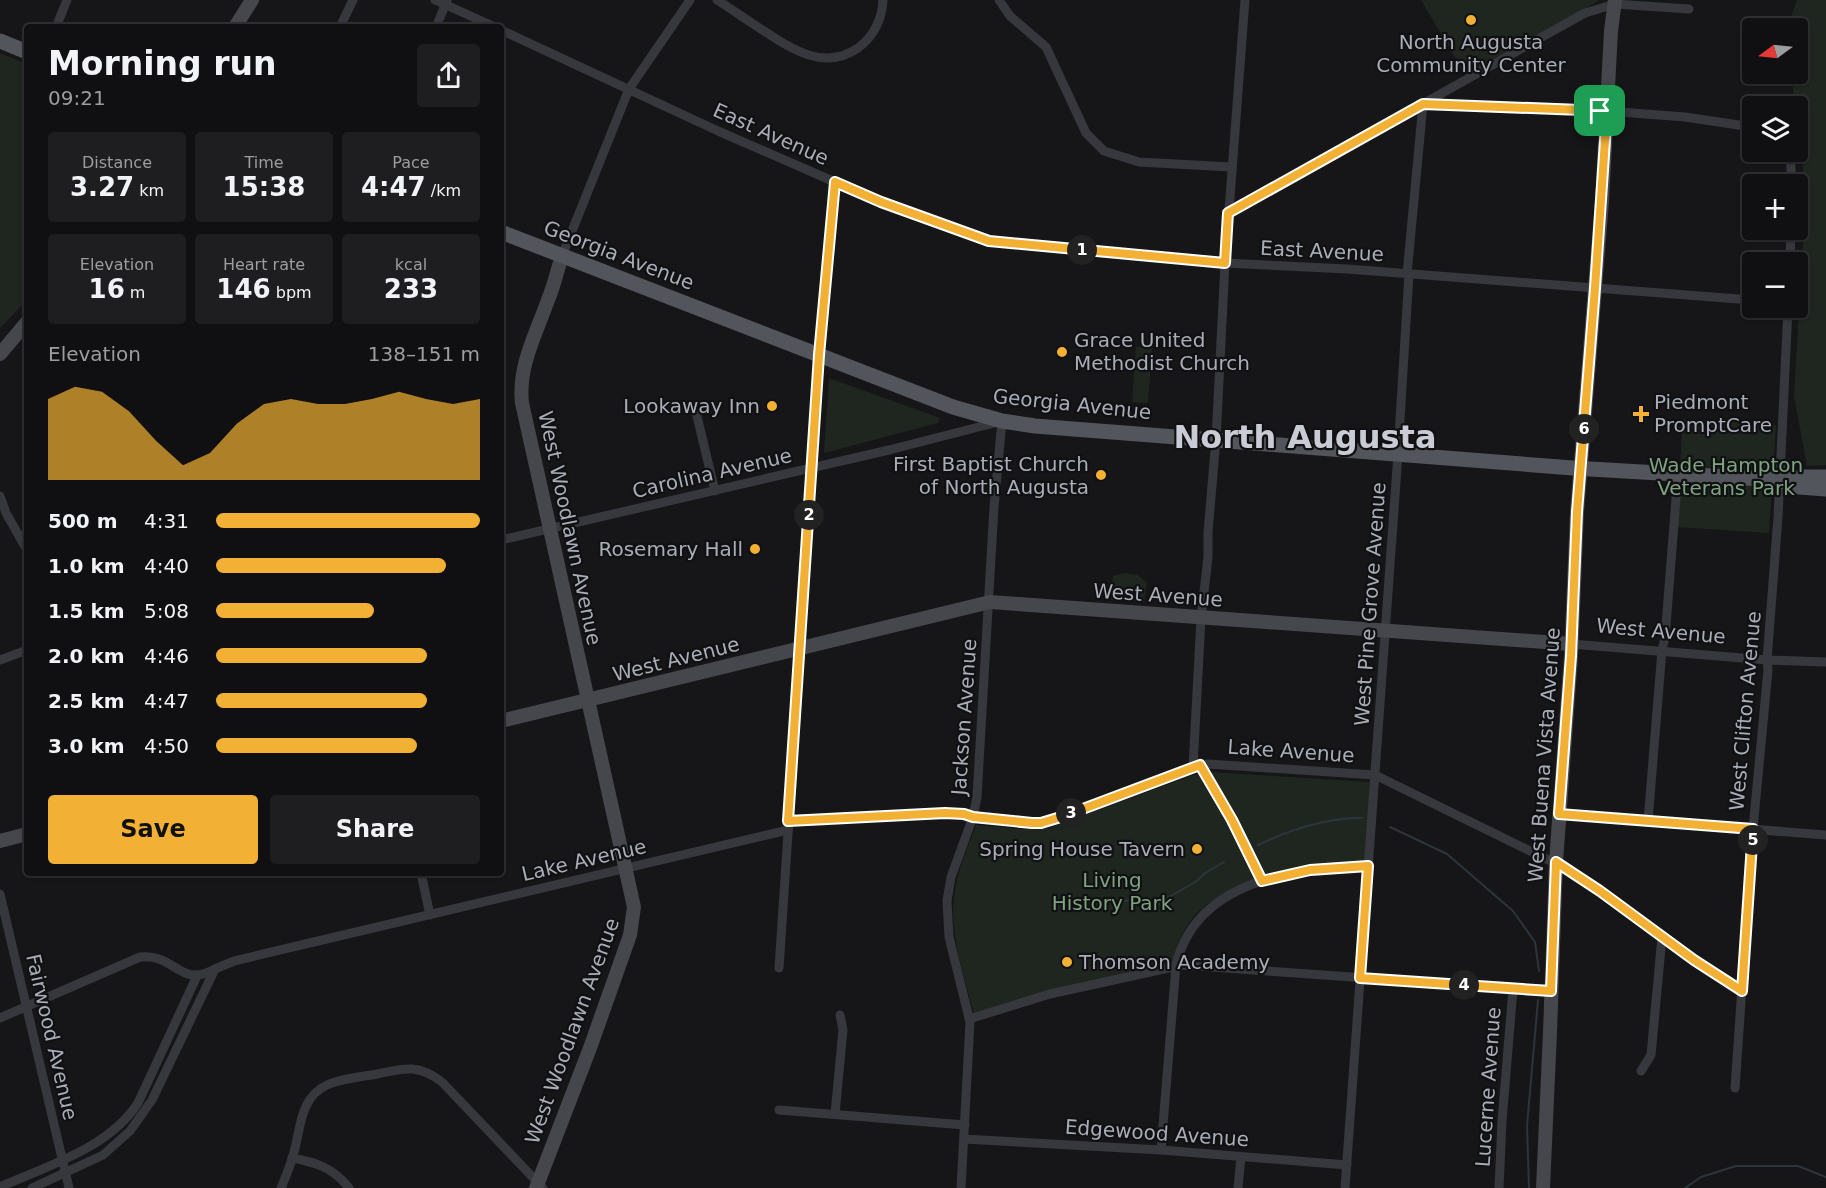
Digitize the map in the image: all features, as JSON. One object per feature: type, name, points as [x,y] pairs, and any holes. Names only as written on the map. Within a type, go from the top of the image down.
[{"type":"main road","points":[[0,42],[24,51]]},
{"type":"main road","name":"Georgia Avenue","points":[[504,233],[954,407],[1023,425],[1581,468],[1780,480],[1826,477]]},
{"type":"main road","name":"Georgia Avenue","points":[[1780,480],[1799,487],[1826,489]]},
{"type":"street","points":[[57,24],[67,0]]},
{"type":"street","points":[[237,24],[252,0]]},
{"type":"street","points":[[341,24],[353,0]]},
{"type":"street","points":[[435,0],[446,2],[489,24]]},
{"type":"street","points":[[562,256],[629,89],[690,0]]},
{"type":"street","points":[[717,0],[793,50],[816,58],[833,58],[849,53],[861,45],[873,33],[881,17],[883,0]]},
{"type":"street","points":[[999,0],[1010,16],[1046,47],[1086,133],[1104,151],[1139,162],[1232,167]]},
{"type":"street","points":[[1245,0],[1228,213],[1208,557],[1201,618],[1196,766],[1232,820],[1262,881]]},
{"type":"street","points":[[437,24],[446,2]]},
{"type":"street","points":[[1228,213],[1585,12],[1615,2],[1689,9]]},
{"type":"street","name":"West Buena Vista Avenue","points":[[1543,1188],[1556,862],[1581,468],[1611,31],[1615,2]]},
{"type":"street","name":"East Avenue","points":[[504,31],[718,131],[881,202],[989,241],[1225,263],[1408,274],[1742,299]]},
{"type":"street","points":[[1423,104],[1607,111],[1685,117],[1742,126]]},
{"type":"street","name":"West Pine Grove Avenue","points":[[1345,1188],[1398,453],[1408,274],[1423,104]]},
{"type":"street","points":[[779,968],[819,355],[835,182]]},
{"type":"street","name":"West Woodlawn Avenue","points":[[539,1186],[630,934],[634,907],[522,403],[521,383],[525,360],[562,256]]},
{"type":"street","name":"West Clifton Avenue","points":[[1735,1088],[1753,829],[1768,670],[1788,318]]},
{"type":"street","points":[[0,354],[24,326]]},
{"type":"street","points":[[695,408],[715,491]]},
{"type":"street","name":"Carolina Avenue","points":[[504,539],[939,438],[1002,421]]},
{"type":"street","name":"Jackson Avenue","points":[[961,1188],[969,1019],[949,937],[947,913],[951,877],[973,817],[977,797],[994,507],[1002,421]]},
{"type":"street","points":[[1648,821],[1678,473]]},
{"type":"street","points":[[0,496],[6,513],[24,545]]},
{"type":"street","name":"West Avenue","points":[[504,721],[990,602],[1662,650],[1767,660],[1826,662]]},
{"type":"street","points":[[0,660],[24,651]]},
{"type":"street","name":"Lake Avenue","points":[[197,976],[234,961],[627,869],[788,826],[945,813],[1032,823],[1051,820],[1196,766],[1215,764],[1375,775],[1556,862],[1742,991]]},
{"type":"street","points":[[1559,814],[1826,835]]},
{"type":"street","points":[[0,841],[24,835]]},
{"type":"street","points":[[1161,1150],[1176,966],[1187,936],[1206,911],[1224,898],[1262,881],[1310,870],[1368,866]]},
{"type":"street","points":[[423,876],[430,915]]},
{"type":"street","name":"Fairwood Avenue","points":[[0,894],[69,1188]]},
{"type":"street","points":[[1641,1071],[1651,1055],[1662,937]]},
{"type":"street","points":[[0,1018],[140,957],[161,958],[183,973],[197,976],[134,1109],[122,1122],[100,1139],[63,1159],[0,1187]]},
{"type":"street","points":[[969,1019],[1050,994],[1176,966],[1551,991]]},
{"type":"street","points":[[32,1188],[112,1148],[138,1122],[160,1083],[215,969]]},
{"type":"street","name":"Lucerne Avenue","points":[[1499,1188],[1513,989]]},
{"type":"street","points":[[835,1114],[843,1030],[840,1016]]},
{"type":"street","points":[[281,1188],[292,1158],[299,1121],[308,1104],[320,1089],[336,1082],[411,1068],[431,1074],[442,1082],[539,1186]]},
{"type":"street","points":[[779,1110],[965,1125]]},
{"type":"street","name":"Edgewood Avenue","points":[[964,1139],[1161,1150],[1347,1165]]},
{"type":"street","points":[[1238,1188],[1241,1157]]},
{"type":"street","points":[[292,1158],[328,1168],[349,1188]]},
{"type":"green space","points":[[1421,0],[1600,0],[1466,76]]},
{"type":"green space","points":[[1797,0],[1826,0],[1826,465],[1807,466],[1794,396],[1799,318],[1808,318],[1808,252],[1803,252],[1803,240],[1808,240],[1808,174],[1804,174],[1802,162],[1808,162],[1808,96],[1794,96],[1792,84],[1808,84],[1808,18],[1791,17]]},
{"type":"green space","points":[[0,53],[24,63],[24,303],[0,328]]},
{"type":"green space","points":[[1136,347],[1152,348],[1148,403],[1132,402]]},
{"type":"green space","points":[[829,378],[940,418],[938,423],[824,453]]},
{"type":"green space","name":"Wade Hampton Veterans Park","points":[[1683,419],[1776,425],[1769,533],[1676,527]]},
{"type":"green space","points":[[1125,573],[1138,575],[1147,583],[1144,602],[1111,600],[1113,576]]},
{"type":"green space","points":[[1211,772],[1371,782],[1365,862],[1266,877]]},
{"type":"green space","name":"Living History Park","points":[[1199,773],[1237,838],[1254,880],[1224,894],[1201,909],[1184,931],[1173,962],[1071,985],[974,1014],[955,938],[953,907],[958,874],[976,825],[1020,829],[1049,828]]},
{"type":"waterway","points":[[1258,845],[1308,826],[1335,820],[1362,818]]},
{"type":"waterway","points":[[1390,827],[1447,854],[1513,911],[1535,942],[1539,971]]},
{"type":"waterway","points":[[1122,901],[1139,900],[1146,909],[1152,909],[1224,862]]},
{"type":"waterway","points":[[1529,1188],[1527,1126],[1538,1000]]},
{"type":"waterway","points":[[1685,1188],[1701,1177],[1736,1166],[1798,1166],[1826,1177]]},
{"type":"place","name":"North Augusta Community Center","points":[[1471,20]]},
{"type":"place","name":"Grace United Methodist Church","points":[[1062,352]]},
{"type":"place","name":"Lookaway Inn","points":[[772,406]]},
{"type":"place","name":"Piedmont PromptCare","points":[[1641,414]]},
{"type":"place","name":"First Baptist Church of North Augusta","points":[[1101,475]]},
{"type":"place","name":"Rosemary Hall","points":[[755,549]]},
{"type":"place","name":"Spring House Tavern","points":[[1197,849]]},
{"type":"place","name":"Thomson Academy","points":[[1067,962]]},
{"type":"district","name":"North Augusta","points":[[1305,437]]},
{"type":"route","points":[[1423,104],[1600,111],[1607,111],[1602,201],[1577,512],[1571,656],[1559,814],[1753,829],[1742,991],[1694,960],[1600,891],[1556,862],[1551,991],[1360,978],[1368,866],[1329,867],[1262,881],[1232,820],[1200,765],[1041,823],[945,813],[788,821],[819,355],[835,182],[881,202],[989,241],[1225,263],[1228,213],[1423,104]]}]
